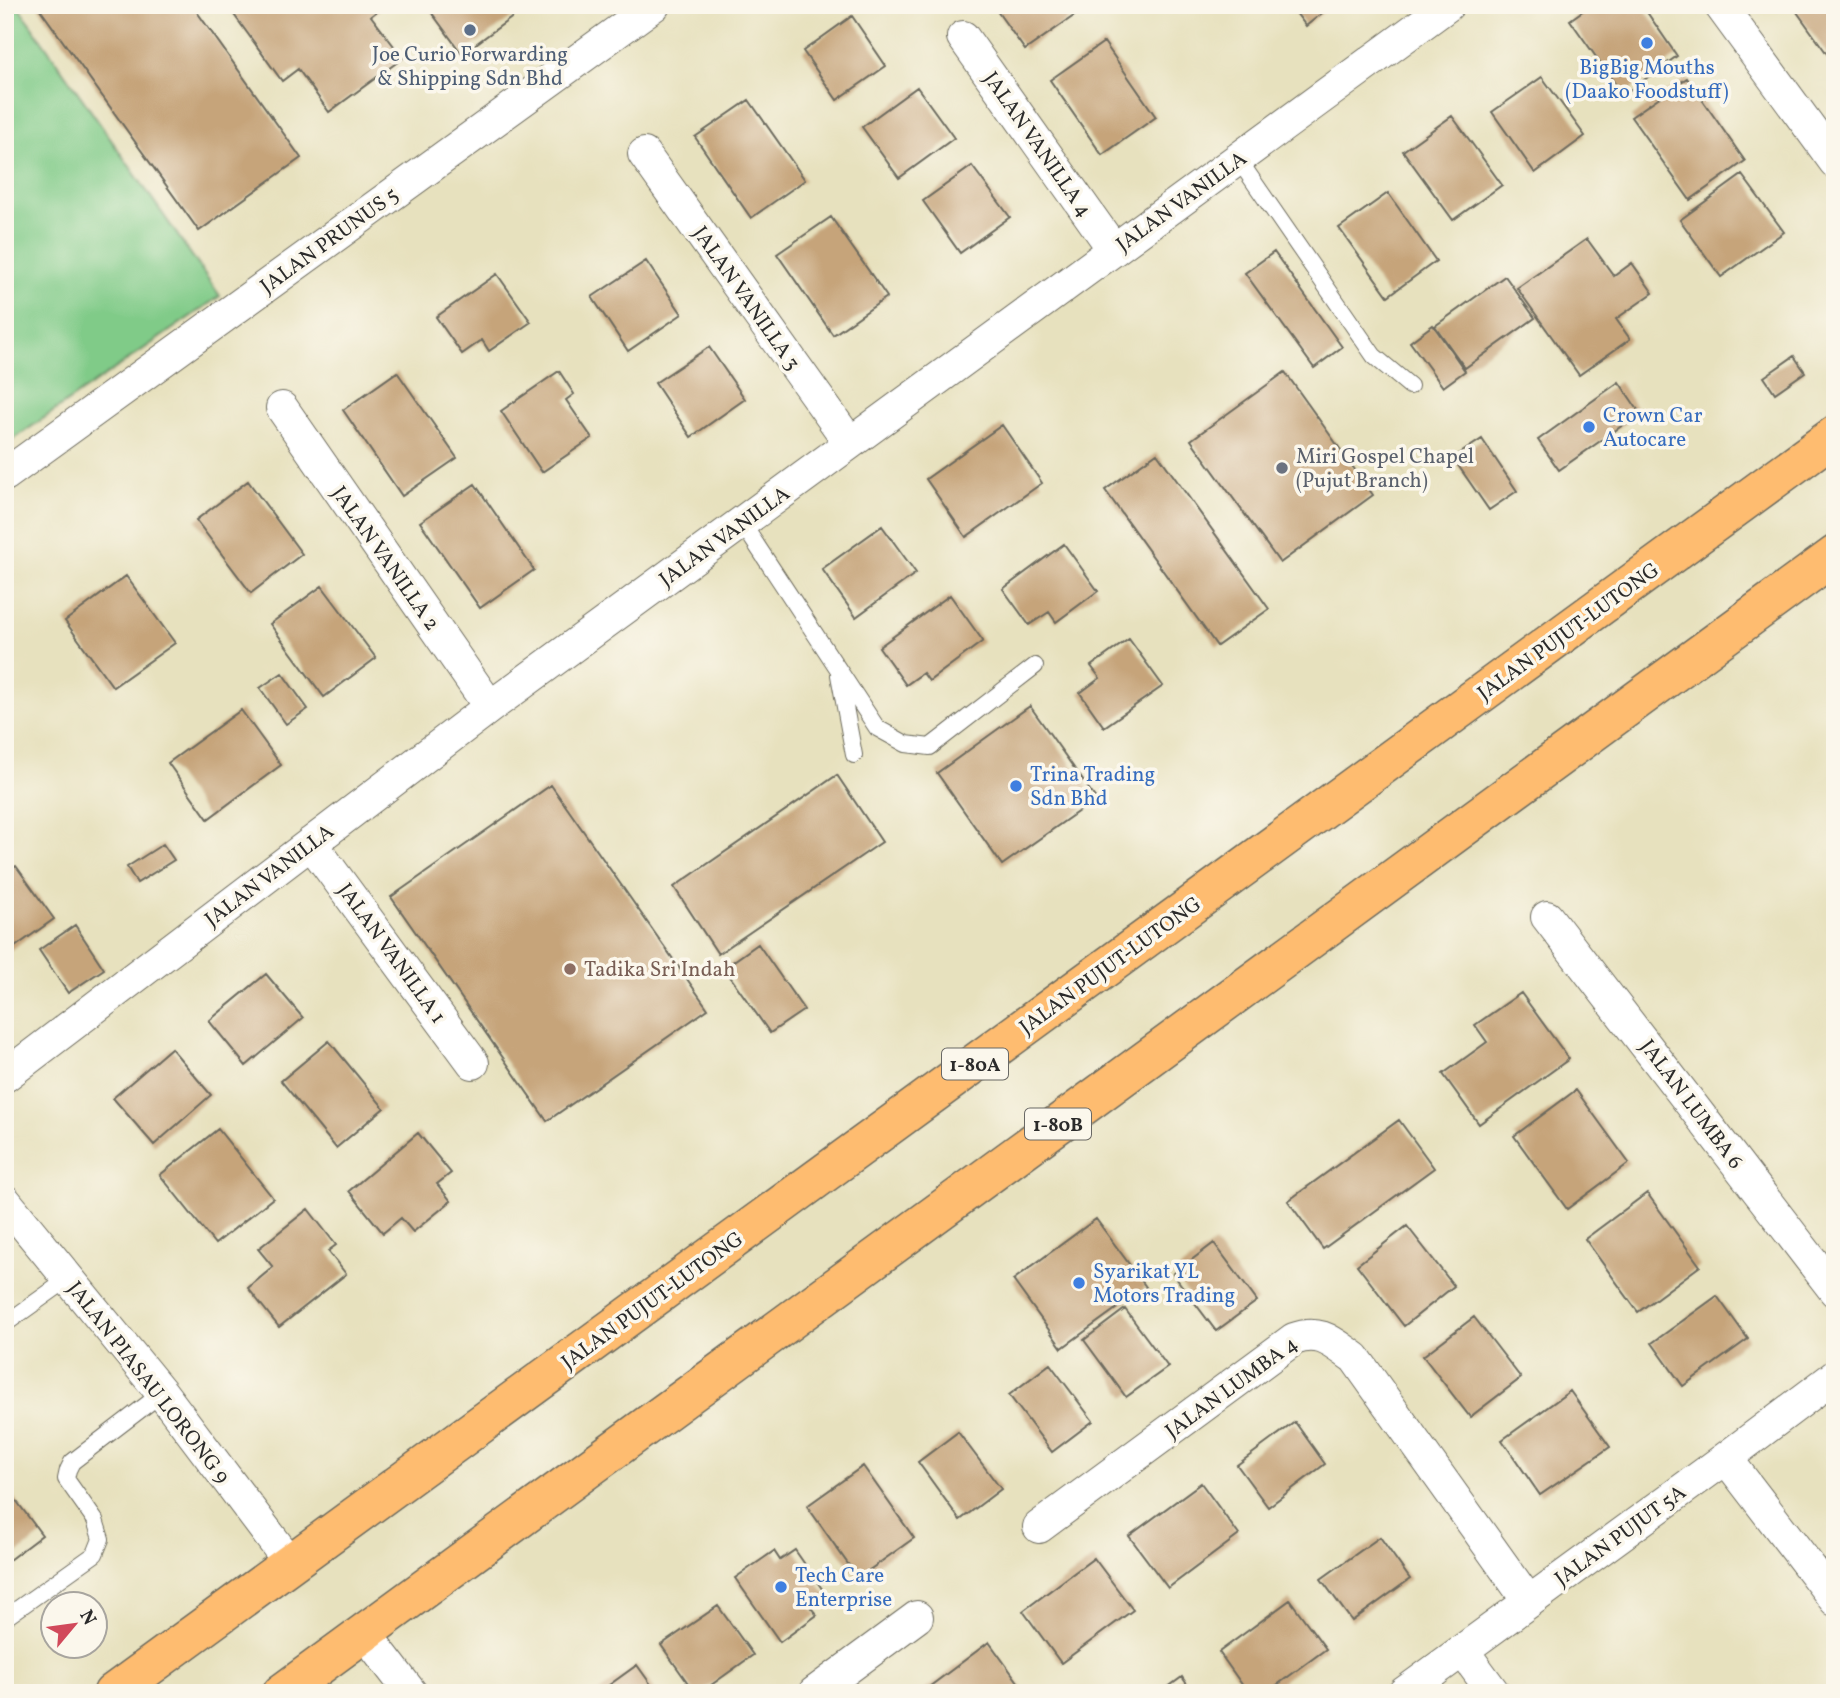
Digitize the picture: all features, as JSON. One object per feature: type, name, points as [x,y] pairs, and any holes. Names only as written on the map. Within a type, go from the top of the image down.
[{"type":"highway","name":"JALAN PUJUT-LUTONG","points":[[113,1693],[1835,435]]},
{"type":"highway","name":"1-80B","points":[[282,1693],[1835,555]]},
{"type":"street","name":"JALAN PRUNUS 5","points":[[5,475],[654,5]]},
{"type":"street","name":"JALAN VANILLA","points":[[5,1076],[490,707],[1448,5]]},
{"type":"street","points":[[1720,5],[1835,162]]},
{"type":"street","name":"JALAN VANILLA 4","points":[[963,37],[1114,250]]},
{"type":"street","name":"JALAN VANILLA 3","points":[[644,154],[850,443]]},
{"type":"street","name":"JALAN VANILLA 2","points":[[282,408],[490,707]]},
{"type":"street","name":"JALAN VANILLA 1","points":[[311,843],[473,1063]]},
{"type":"street","name":"JALAN LUMBA 6","points":[[1547,917],[1835,1291]]},
{"type":"street","name":"JALAN PIASAU LORONG 9","points":[[5,1201],[162,1393],[290,1564]]},
{"type":"street","name":"JALAN LUMBA 4","points":[[1039,1527],[1294,1339],[1307,1334],[1325,1338],[1355,1358],[1529,1602]]},
{"type":"street","name":"JALAN PUJUT 5A","points":[[1404,1693],[1835,1376]]},
{"type":"street","points":[[1726,1458],[1835,1600]]},
{"type":"street","points":[[814,1693],[917,1617]]},
{"type":"street","points":[[364,1632],[411,1693]]},
{"type":"street","points":[[1463,1651],[1494,1693]]},
{"type":"lane","points":[[1238,159],[1374,356],[1410,386]]},
{"type":"lane","points":[[742,523],[877,728],[906,744],[930,747],[1035,666]]},
{"type":"lane","points":[[837,666],[854,755]]},
{"type":"lane","points":[[5,1324],[68,1279]]},
{"type":"lane","points":[[5,1618],[95,1554],[101,1539],[95,1520],[66,1479],[68,1470],[72,1462],[162,1393]]},
{"type":"green space","points":[[10,5],[17,5],[220,296],[5,445],[5,9]]},
{"type":"building","points":[[37,5],[192,5],[301,158],[199,231]]},
{"type":"building","points":[[227,5],[385,5],[371,16],[403,58],[329,112],[298,69],[282,81]]},
{"type":"building","name":"Joe Curio Forwarding & Shipping Sdn Bhd","points":[[426,5],[529,5],[462,54]]},
{"type":"building","points":[[1005,5],[1072,5],[1078,13],[1025,50],[997,11]]},
{"type":"building","points":[[1290,5],[1332,5],[1306,26]]},
{"type":"building","points":[[1591,5],[1642,5],[1677,56],[1623,95],[1570,20]]},
{"type":"building","points":[[1806,5],[1835,5],[1835,65],[1797,12]]},
{"type":"building","points":[[852,16],[886,66],[837,100],[803,51]]},
{"type":"building","points":[[1104,42],[1156,117],[1102,155],[1050,80]]},
{"type":"building","points":[[1542,77],[1585,136],[1535,173],[1492,112]]},
{"type":"building","points":[[1687,78],[1745,161],[1690,200],[1631,117]]},
{"type":"building","points":[[917,87],[954,138],[899,178],[862,127]]},
{"type":"building","points":[[749,100],[805,180],[751,218],[695,137]]},
{"type":"building","points":[[1452,116],[1502,185],[1453,220],[1403,151]]},
{"type":"building","points":[[972,166],[1010,217],[960,253],[923,201]]},
{"type":"building","points":[[1742,175],[1784,232],[1721,277],[1680,220]]},
{"type":"building","points":[[1388,193],[1436,261],[1388,296],[1339,228]]},
{"type":"building","points":[[831,217],[887,297],[833,335],[777,254]]},
{"type":"building","points":[[1587,239],[1614,276],[1632,263],[1653,293],[1616,319],[1630,339],[1579,375],[1517,288]]},
{"type":"building","points":[[1274,252],[1342,347],[1314,368],[1245,273]]},
{"type":"building","points":[[646,261],[682,314],[628,351],[592,297]]},
{"type":"building","points":[[497,274],[531,322],[489,351],[482,340],[462,354],[436,317]]},
{"type":"building","points":[[1505,276],[1535,318],[1465,368],[1435,326]]},
{"type":"building","points":[[1433,325],[1465,371],[1443,387],[1410,342]]},
{"type":"building","points":[[709,347],[745,399],[691,437],[655,383]]},
{"type":"building","points":[[1794,356],[1805,372],[1775,393],[1764,377]]},
{"type":"building","points":[[559,371],[574,394],[566,400],[592,438],[542,472],[501,411]]},
{"type":"building","points":[[397,372],[457,458],[402,496],[343,410]]},
{"type":"building","name":"Miri Gospel Chapel (Pujut Branch)","points":[[1285,372],[1373,495],[1280,563],[1191,440]]},
{"type":"building","name":"Crown Car Autocare","points":[[1619,382],[1640,413],[1559,470],[1538,440]]},
{"type":"building","points":[[1002,425],[1042,483],[966,537],[926,479]]},
{"type":"building","points":[[1482,439],[1517,491],[1489,510],[1453,458]]},
{"type":"building","points":[[1157,453],[1269,609],[1217,646],[1105,490]]},
{"type":"building","points":[[248,481],[302,554],[251,593],[196,520]]},
{"type":"building","points":[[475,484],[534,570],[480,608],[420,522]]},
{"type":"building","points":[[882,526],[916,573],[856,617],[822,569]]},
{"type":"building","points":[[1064,544],[1098,591],[1056,622],[1049,612],[1029,625],[1003,589]]},
{"type":"building","points":[[126,576],[175,643],[113,687],[65,621]]},
{"type":"building","points":[[322,586],[376,658],[324,697],[270,624]]},
{"type":"building","points":[[950,595],[983,641],[929,681],[923,673],[906,685],[879,647]]},
{"type":"building","points":[[1129,639],[1163,686],[1104,727],[1080,693],[1100,678],[1091,666]]},
{"type":"building","points":[[282,673],[308,709],[286,724],[260,688]]},
{"type":"building","name":"Trina Trading Sdn Bhd","points":[[1030,706],[1096,799],[1002,865],[937,773]]},
{"type":"building","points":[[241,710],[281,765],[208,819],[168,763]]},
{"type":"building","points":[[837,775],[882,842],[718,954],[674,887]]},
{"type":"building","points":[[551,785],[708,1009],[547,1121],[391,897]]},
{"type":"building","points":[[163,844],[174,860],[137,883],[127,867]]},
{"type":"building","points":[[16,866],[54,919],[5,954],[5,873]]},
{"type":"building","points":[[75,925],[104,969],[68,993],[39,950]]},
{"type":"building","points":[[758,944],[804,1010],[770,1033],[724,968]]},
{"type":"building","points":[[266,974],[303,1018],[246,1066],[209,1021]]},
{"type":"building","points":[[1521,993],[1569,1059],[1479,1124],[1443,1074],[1487,1042],[1475,1025]]},
{"type":"building","points":[[329,1041],[384,1108],[336,1148],[281,1081]]},
{"type":"building","points":[[171,1048],[211,1095],[154,1145],[113,1098]]},
{"type":"building","points":[[1576,1090],[1629,1163],[1567,1209],[1514,1136]]},
{"type":"building","points":[[1399,1120],[1434,1168],[1323,1249],[1288,1201]]},
{"type":"building","points":[[218,1129],[273,1198],[215,1244],[160,1175]]},
{"type":"building","points":[[418,1133],[451,1173],[437,1184],[451,1201],[413,1232],[401,1218],[383,1233],[349,1191]]},
{"type":"building","points":[[1647,1193],[1700,1266],[1638,1312],[1585,1239]]},
{"type":"building","points":[[308,1209],[336,1245],[328,1251],[346,1274],[279,1327],[248,1288],[273,1267],[258,1249]]},
{"type":"building","name":"Syarikat YL Motors Trading","points":[[1096,1219],[1146,1287],[1062,1348],[1013,1280]]},
{"type":"building","points":[[1407,1226],[1454,1286],[1404,1326],[1357,1265]]},
{"type":"building","points":[[1214,1243],[1257,1301],[1216,1331],[1173,1274]]},
{"type":"building","points":[[1717,1296],[1748,1339],[1683,1386],[1652,1343]]},
{"type":"building","points":[[1125,1309],[1168,1367],[1126,1397],[1084,1340]]},
{"type":"building","points":[[1474,1317],[1521,1378],[1470,1417],[1423,1356]]},
{"type":"building","points":[[1050,1364],[1093,1421],[1052,1452],[1009,1395]]},
{"type":"building","points":[[1570,1391],[1610,1447],[1540,1495],[1502,1440]]},
{"type":"building","points":[[1295,1422],[1325,1464],[1268,1507],[1237,1465]]},
{"type":"building","points":[[958,1432],[1001,1489],[960,1520],[918,1462]]},
{"type":"building","points":[[863,1466],[914,1538],[858,1578],[807,1506]]},
{"type":"building","points":[[1201,1483],[1239,1535],[1168,1588],[1129,1536]]},
{"type":"building","points":[[12,1495],[42,1535],[5,1563],[5,1500]]},
{"type":"building","points":[[1380,1537],[1410,1579],[1352,1621],[1321,1579]]},
{"type":"building","name":"Tech Care Enterprise","points":[[795,1550],[827,1596],[811,1608],[817,1615],[780,1642],[735,1578],[774,1551],[780,1560]]},
{"type":"building","points":[[1094,1558],[1133,1610],[1061,1663],[1023,1611]]},
{"type":"building","points":[[1290,1600],[1326,1649],[1266,1693],[1248,1693],[1219,1652]]},
{"type":"building","points":[[718,1606],[753,1655],[700,1693],[695,1693],[661,1645]]},
{"type":"building","points":[[989,1642],[1026,1693],[921,1693]]},
{"type":"building","points":[[637,1665],[657,1693],[598,1693]]},
{"type":"building","points":[[1182,1677],[1193,1693],[1160,1693]]},
{"type":"place","name":"Joe Curio Forwarding & Shipping Sdn Bhd","points":[[470,30]]},
{"type":"place","name":"BigBig Mouths (Daako Foodstuff)","points":[[1647,43]]},
{"type":"place","name":"Crown Car Autocare","points":[[1589,427]]},
{"type":"place","name":"Miri Gospel Chapel (Pujut Branch)","points":[[1282,468]]},
{"type":"place","name":"Trina Trading Sdn Bhd","points":[[1016,786]]},
{"type":"place","name":"Tadika Sri Indah","points":[[570,969]]},
{"type":"place","name":"Syarikat YL Motors Trading","points":[[1079,1283]]},
{"type":"place","name":"Tech Care Enterprise","points":[[781,1587]]}]
